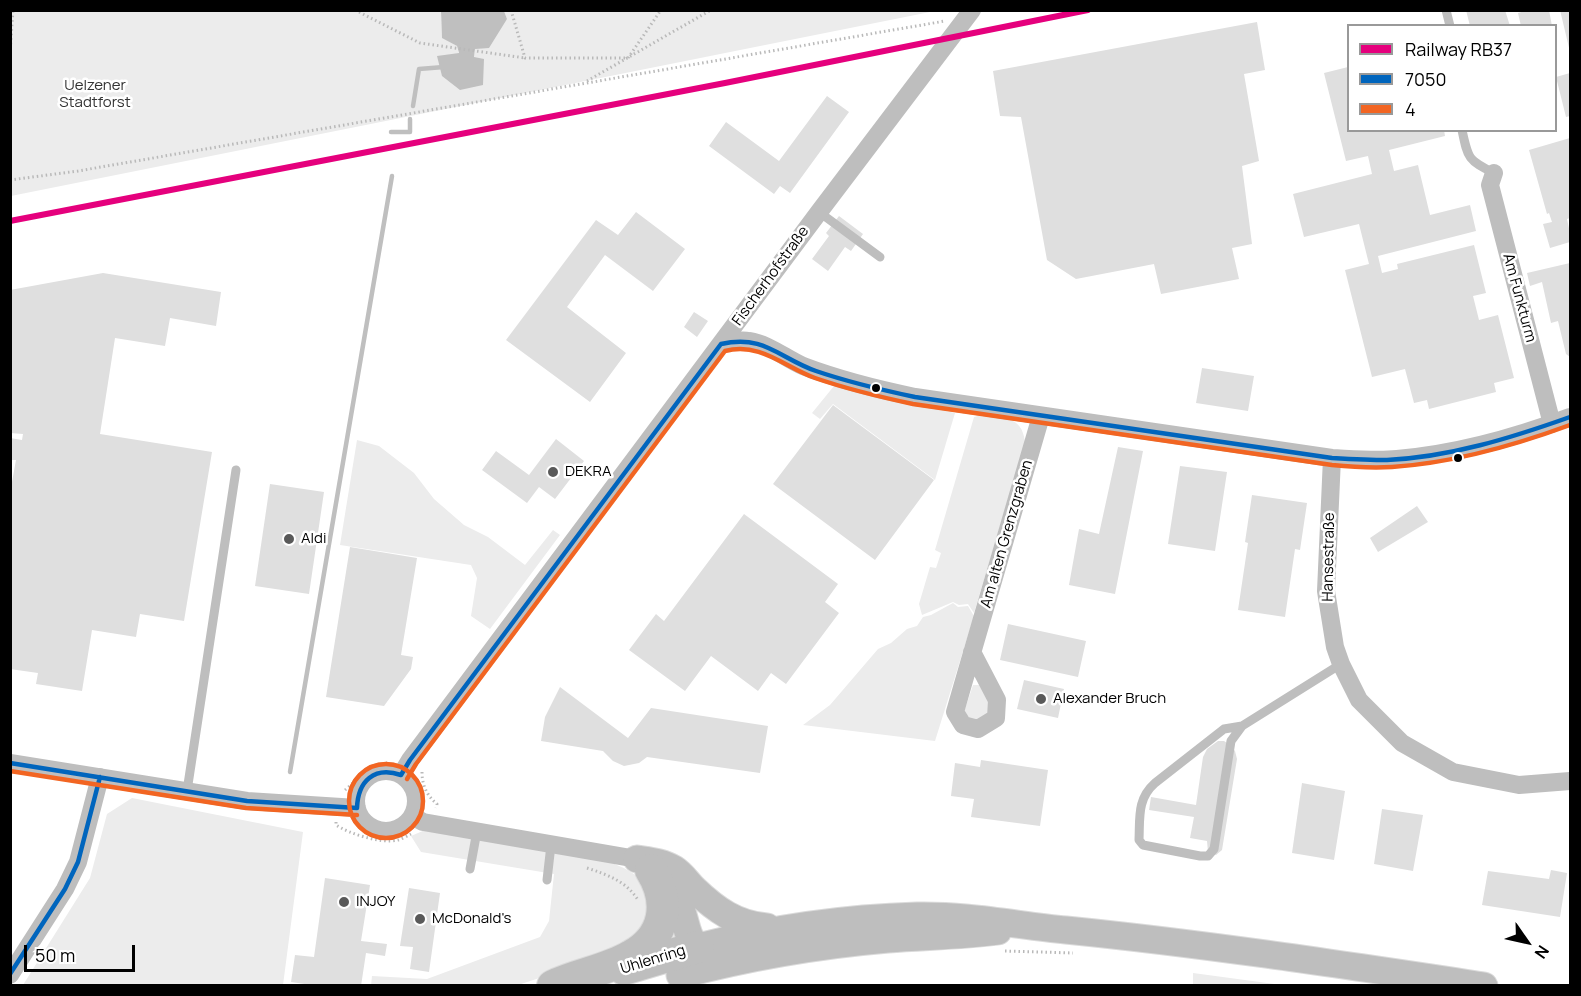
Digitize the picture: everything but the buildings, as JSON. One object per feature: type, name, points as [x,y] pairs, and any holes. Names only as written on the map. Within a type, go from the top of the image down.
[{"type":"highway","points":[[554,986],[630,957],[649,941],[661,923],[664,911],[659,885],[644,864]]},
{"type":"highway","name":"Uhlenring","points":[[574,986],[698,947]]},
{"type":"highway","name":"Uhlenring","points":[[643,986],[680,975]]},
{"type":"main road","points":[[644,864],[660,863],[673,868],[693,888],[736,921],[783,928]]},
{"type":"main road","points":[[644,864],[666,884],[677,900],[688,937],[710,956],[730,962]]},
{"type":"main road","points":[[680,975],[690,963],[701,936],[701,916],[693,888]]},
{"type":"main road","points":[[698,947],[783,928],[840,921],[918,916],[964,917],[1220,947],[1484,986]]},
{"type":"main road","points":[[680,975],[730,962],[837,945],[889,939],[968,935],[1026,926]]},
{"type":"street","name":"Fischerhofstraße","points":[[397,768],[410,760],[968,15]]},
{"type":"street","name":"Am Funkturm","points":[[1494,173],[1490,185],[1551,424]]},
{"type":"street","points":[[721,344],[746,340],[761,344],[800,364],[862,386],[915,397],[1332,458],[1395,459],[1458,451],[1504,440],[1570,417]]},
{"type":"street","name":"Am alten Grenzgraben","points":[[972,652],[1041,416]]},
{"type":"street","name":"Hansestraße","points":[[1332,458],[1326,591],[1335,646],[1341,664],[1359,700],[1402,743],[1453,772],[1519,785],[1570,781]]},
{"type":"street","points":[[10,763],[248,801],[357,808]]},
{"type":"street","points":[[397,768],[410,783],[416,795],[415,811],[402,827],[385,831],[370,827],[362,820],[357,808],[358,791],[367,778],[383,771],[391,772],[397,768]]},
{"type":"street","points":[[10,975],[65,889],[78,862],[100,777]]},
{"type":"street","points":[[412,816],[433,824],[644,864]]},
{"type":"lane","points":[[1462,132],[1471,160],[1494,173]]},
{"type":"lane","points":[[819,212],[880,257]]},
{"type":"lane","points":[[187,791],[236,470]]},
{"type":"lane","points":[[1242,726],[1224,729],[1147,790],[1141,800],[1139,840],[1143,845],[1200,856],[1209,855],[1214,849],[1231,741],[1242,726],[1341,664]]},
{"type":"lane","points":[[470,869],[477,831]]},
{"type":"lane","points":[[547,880],[551,845]]},
{"type":"path","points":[[10,53],[13,10]]},
{"type":"path","points":[[355,10],[420,43],[525,58],[628,58]]},
{"type":"path","points":[[511,10],[525,58]]},
{"type":"path","points":[[628,58],[661,10]]},
{"type":"path","points":[[585,82],[711,10]]},
{"type":"path","points":[[10,180],[78,171],[968,15]]},
{"type":"path","points":[[397,768],[362,775],[341,793],[336,825],[348,833],[376,839],[397,840],[413,833],[430,837],[437,804],[425,789],[423,768]]},
{"type":"path","points":[[995,951],[1083,954]]},
{"type":"green space","name":"Uelzener Stadtforst","points":[[11,11],[441,11],[442,37],[457,46],[459,54],[474,57],[475,48],[507,19],[504,11],[935,11],[11,196]]},
{"type":"green space","points":[[834,386],[955,413],[935,480],[833,404],[820,419],[812,413]]},
{"type":"green space","points":[[974,417],[1009,419],[1015,422],[1020,426],[1025,442],[974,613],[968,604],[959,605],[953,602],[922,615],[919,604],[930,567],[936,568],[941,553],[935,550]]},
{"type":"green space","points":[[357,440],[379,446],[414,473],[434,499],[464,525],[488,537],[525,565],[553,530],[560,535],[490,629],[471,616],[477,578],[471,565],[340,545]]},
{"type":"green space","points":[[953,603],[958,607],[968,606],[974,616],[935,741],[803,725],[830,705],[878,649],[891,643],[907,629],[917,626],[923,617]]},
{"type":"green space","points":[[973,685],[982,685],[990,697],[988,716],[973,722],[964,712]]},
{"type":"green space","points":[[132,798],[303,832],[283,985],[23,985],[90,878],[107,814]]},
{"type":"green space","points":[[425,830],[610,862],[638,878],[654,906],[639,935],[588,962],[518,985],[371,986],[372,976],[427,979],[540,937],[549,921],[554,874],[421,852],[411,836]]},
{"type":"green space","points":[[1193,973],[1282,985],[1193,985]]},
{"type":"shaded area","points":[[441,11],[504,11],[507,19],[489,48],[475,49],[474,57],[484,59],[483,85],[460,90],[442,76],[437,56],[459,53],[457,46],[442,38]]},
{"type":"waterway","points":[[413,106],[419,69],[444,67]]},
{"type":"waterway","points":[[391,132],[410,132],[410,119]]},
{"type":"waterway","points":[[290,772],[392,176]]},
{"type":"rail line","name":"RB37","points":[[10,221],[725,83],[1088,10]]},
{"type":"transit line","name":"7050","points":[[10,763],[247,801],[357,808],[360,790],[369,778],[383,773],[401,775],[721,344],[749,342],[760,345],[816,371],[865,386],[915,397],[1332,458],[1387,460],[1434,455],[1503,439],[1570,417]]},
{"type":"transit line","name":"4","points":[[407,779],[725,351],[738,349],[761,353],[815,378],[913,404],[1340,466],[1392,467],[1438,462],[1527,440],[1570,425]]},
{"type":"transit line","name":"4","points":[[379,764],[393,764],[407,770],[417,780],[423,794],[423,801],[421,815],[407,832],[393,838],[379,838],[365,832],[355,822],[349,808],[349,794],[355,780],[365,770],[379,764]]},
{"type":"transit line","name":"4","points":[[10,771],[246,808],[357,815]]},
{"type":"transit line","name":"7050","points":[[10,974],[65,889],[78,862],[100,777]]},
{"type":"place","name":"DEKRA","points":[[553,472]]},
{"type":"place","name":"Aldi","points":[[289,539]]},
{"type":"place","name":"Alexander Bruch","points":[[1041,699]]},
{"type":"place","name":"INJOY","points":[[344,902]]},
{"type":"place","name":"McDonald's","points":[[420,919]]}]
